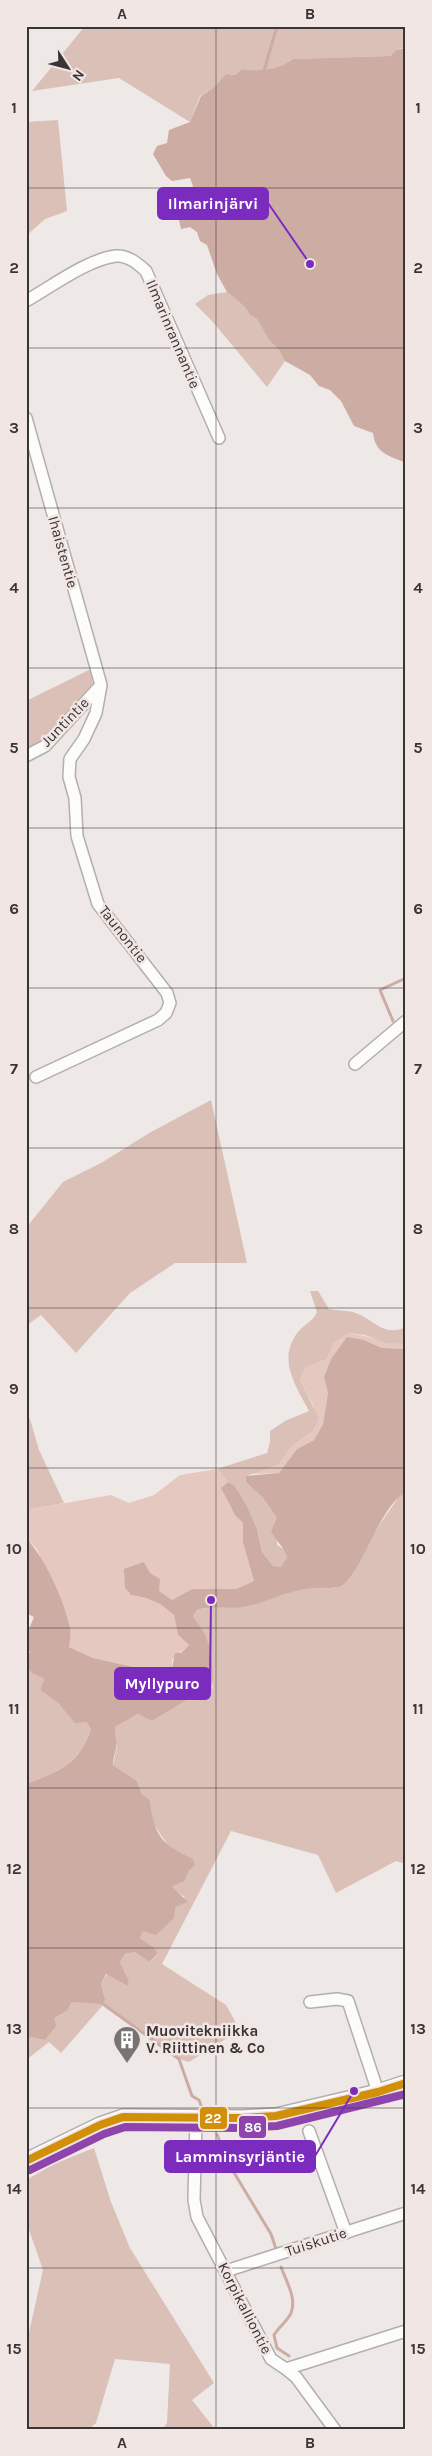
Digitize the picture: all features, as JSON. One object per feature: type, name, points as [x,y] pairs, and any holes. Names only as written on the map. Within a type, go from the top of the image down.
[{"type":"main road","points":[[26,2161],[100,2125],[122,2118],[196,2119],[276,2116],[378,2092],[406,2083]]},
{"type":"street","name":"Ilmarinrannantie","points":[[26,301],[96,262],[116,256],[135,262],[146,271],[219,438]]},
{"type":"street","name":"Ihaistentie","points":[[26,418],[30,449],[101,685]]},
{"type":"street","name":"Juntintie","points":[[26,756],[45,746],[101,685]]},
{"type":"street","name":"Taunontie","points":[[36,1077],[158,1020],[166,1013],[170,1003],[167,993],[154,974],[98,904],[77,836],[75,798],[69,777],[70,759],[84,739],[96,713],[101,685]]},
{"type":"street","points":[[355,1064],[406,1021]]},
{"type":"street","points":[[310,2002],[337,1999],[348,2001],[378,2092]]},
{"type":"street","name":"Korpikalliontie","points":[[196,2119],[195,2209],[270,2359],[296,2377],[336,2430]]},
{"type":"street","points":[[309,2131],[346,2233]]},
{"type":"street","name":"Tuiskutie","points":[[226,2272],[406,2214]]},
{"type":"street","points":[[286,2369],[406,2332]]},
{"type":"shaded area","points":[[85,26],[406,26],[406,47],[396,50],[390,56],[293,59],[281,66],[268,69],[242,69],[235,75],[226,74],[213,88],[200,96],[190,122],[119,78],[32,91]]},
{"type":"shaded area","points":[[406,48],[406,463],[388,456],[380,450],[373,433],[354,426],[341,401],[330,390],[319,386],[310,375],[285,361],[279,350],[269,340],[257,319],[250,315],[245,307],[227,292],[217,274],[207,245],[200,241],[197,232],[190,227],[181,229],[174,198],[189,193],[193,186],[190,178],[172,181],[166,176],[153,154],[157,146],[167,143],[169,130],[190,122],[201,96],[213,88],[226,74],[235,75],[242,69],[268,69],[281,66],[293,59],[390,56],[396,50]]},
{"type":"shaded area","points":[[58,120],[67,211],[45,219],[26,236],[26,122]]},
{"type":"shaded area","points":[[227,292],[245,307],[250,315],[257,319],[269,340],[279,350],[285,361],[267,387],[212,321],[195,304],[208,295]]},
{"type":"shaded area","points":[[91,669],[93,686],[44,739],[26,749],[26,701]]},
{"type":"shaded area","points":[[211,1100],[247,1263],[175,1263],[130,1293],[76,1353],[41,1315],[26,1326],[26,1228],[63,1182],[101,1163],[151,1132]]},
{"type":"shaded area","points":[[310,1291],[318,1291],[329,1309],[356,1313],[385,1329],[398,1330],[406,1327],[406,1344],[386,1343],[365,1335],[349,1333],[333,1343],[327,1359],[306,1367],[300,1379],[319,1419],[312,1432],[292,1446],[278,1465],[246,1476],[246,1482],[263,1498],[277,1518],[277,1545],[285,1550],[287,1557],[281,1567],[273,1566],[262,1552],[257,1529],[247,1506],[235,1486],[228,1482],[217,1469],[267,1453],[270,1431],[285,1421],[309,1411],[290,1372],[289,1352],[298,1332],[317,1312]]},
{"type":"shaded area","points":[[349,1333],[406,1344],[406,1349],[382,1348],[364,1340],[331,1359],[324,1377],[328,1393],[323,1424],[314,1440],[297,1449],[279,1473],[251,1474],[278,1465],[292,1446],[312,1432],[314,1407],[300,1379],[306,1367],[327,1359],[332,1343]]},
{"type":"shaded area","points":[[347,1337],[364,1340],[382,1348],[406,1349],[406,1493],[398,1498],[390,1507],[353,1573],[339,1587],[303,1589],[243,1607],[197,1610],[193,1616],[206,1637],[212,1660],[213,1677],[209,1699],[187,1700],[152,1721],[138,1714],[116,1726],[113,1765],[137,1781],[142,1794],[150,1800],[157,1831],[166,1843],[173,1849],[193,1859],[195,1865],[189,1870],[185,1881],[172,1887],[188,1902],[175,1907],[174,1918],[156,1935],[143,1931],[140,1938],[153,1947],[158,1954],[149,1962],[135,1952],[125,1954],[120,1962],[129,1981],[128,1986],[106,1974],[101,1984],[105,1999],[103,2004],[72,2002],[67,2011],[54,2018],[56,2026],[45,2040],[26,2036],[26,1784],[49,1775],[74,1759],[86,1741],[91,1729],[86,1722],[75,1723],[58,1703],[40,1690],[44,1679],[32,1673],[26,1667],[26,1656],[30,1652],[26,1648],[26,1636],[34,1617],[26,1613],[26,1585],[28,1583],[26,1538],[47,1568],[58,1592],[70,1628],[69,1647],[93,1658],[152,1671],[166,1680],[172,1668],[175,1653],[181,1653],[189,1645],[178,1635],[174,1615],[160,1604],[146,1598],[131,1595],[125,1588],[124,1569],[144,1562],[150,1573],[160,1579],[159,1591],[172,1600],[192,1589],[236,1589],[254,1581],[243,1543],[243,1523],[235,1515],[221,1488],[228,1482],[235,1486],[247,1506],[257,1529],[262,1552],[273,1566],[281,1567],[287,1557],[271,1531],[277,1518],[263,1498],[246,1482],[246,1476],[279,1473],[297,1449],[314,1440],[323,1424],[328,1393],[324,1377],[331,1359]]},
{"type":"shaded area","points":[[26,1415],[30,1419],[39,1450],[64,1503],[26,1510]]},
{"type":"shaded area","points":[[217,1469],[228,1482],[222,1488],[226,1498],[233,1511],[243,1523],[243,1543],[254,1581],[236,1589],[192,1589],[172,1600],[158,1591],[144,1562],[125,1588],[131,1595],[146,1598],[160,1604],[174,1615],[178,1635],[189,1645],[172,1660],[172,1668],[166,1680],[152,1671],[93,1658],[69,1647],[70,1629],[37,1549],[26,1538],[26,1510],[111,1495],[129,1503],[154,1495],[180,1475]]},
{"type":"shaded area","points":[[406,1493],[406,1864],[396,1861],[336,1893],[318,1855],[231,1831],[162,1964],[226,2005],[240,2030],[189,2062],[179,2059],[103,2005],[61,2053],[49,2042],[26,2060],[26,2036],[45,2040],[54,2018],[67,2011],[72,2002],[105,1999],[101,1984],[107,1974],[128,1986],[129,1981],[120,1962],[125,1954],[135,1952],[149,1962],[158,1955],[153,1947],[140,1938],[143,1930],[185,1897],[174,1891],[172,1887],[185,1881],[189,1870],[169,1847],[153,1823],[150,1800],[142,1794],[137,1781],[113,1765],[117,1746],[113,1734],[116,1726],[124,1720],[139,1714],[152,1721],[187,1700],[213,1688],[205,1636],[193,1616],[197,1610],[214,1606],[243,1607],[287,1592],[314,1587],[335,1588],[346,1582],[380,1524],[400,1495]]},
{"type":"shaded area","points":[[26,1667],[32,1673],[44,1679],[40,1690],[58,1703],[75,1722],[86,1722],[91,1729],[80,1751],[66,1765],[49,1775],[26,1784]]},
{"type":"shaded area","points":[[94,2148],[111,2202],[130,2248],[214,2383],[192,2400],[215,2429],[213,2430],[162,2430],[167,2423],[170,2364],[115,2359],[96,2423],[88,2430],[26,2430],[26,2346],[43,2270],[26,2221],[26,2180],[54,2164]]},
{"type":"waterway","points":[[264,71],[277,26]]},
{"type":"waterway","points":[[393,1021],[380,990],[406,978]]},
{"type":"waterway","points":[[103,2004],[179,2059],[192,2096],[199,2100],[202,2108]]},
{"type":"waterway","points":[[217,2134],[227,2161],[271,2234],[276,2249]]},
{"type":"waterway","points":[[281,2267],[293,2301],[290,2315],[274,2335],[277,2348],[289,2356]]},
{"type":"transit line","name":"22","points":[[26,2161],[100,2125],[123,2117],[242,2118],[276,2116],[378,2092],[406,2083]]},
{"type":"transit line","name":"86","points":[[30,2170],[104,2134],[125,2127],[242,2128],[277,2126],[406,2094]]},
{"type":"place","name":"Ilmarinjärvi","points":[[310,264]]},
{"type":"place","name":"Myllypuro","points":[[211,1600]]},
{"type":"place","name":"Muovitekniikka V. Riittinen & Co","points":[[127,2064]]},
{"type":"place","name":"Lamminsyrjäntie","points":[[354,2091]]}]
